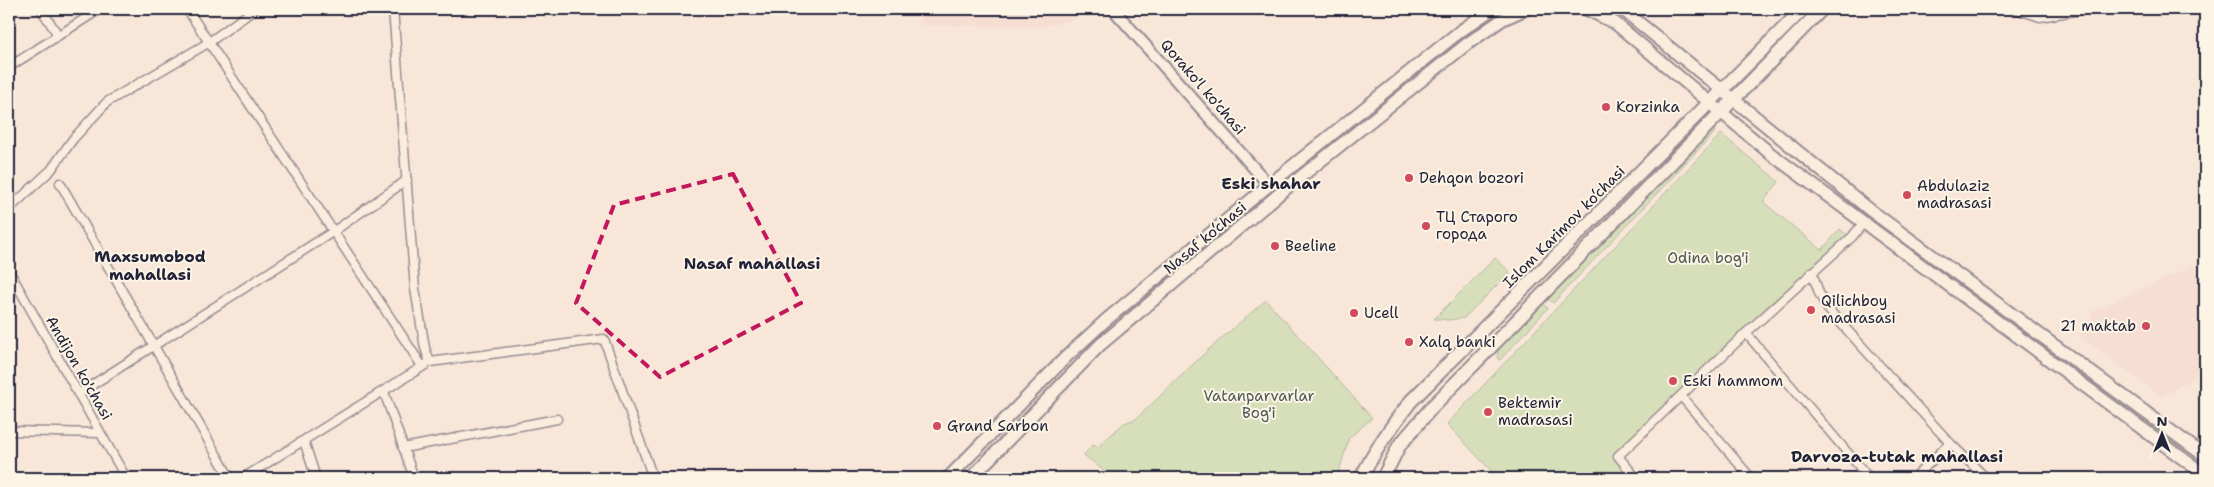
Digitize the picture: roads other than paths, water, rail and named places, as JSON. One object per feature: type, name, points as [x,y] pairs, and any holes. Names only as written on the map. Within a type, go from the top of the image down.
[{"type":"main road","name":"Nasaf ko‘chasi","points":[[948,478],[1067,356],[1106,320],[1269,185],[1413,69],[1492,9]]},
{"type":"main road","name":"Nasaf ko‘chasi","points":[[971,478],[1100,345],[1278,195],[1422,80],[1503,19],[1526,9]]},
{"type":"main road","points":[[1586,9],[1598,13],[1620,27],[1771,154],[2205,475]]},
{"type":"main road","points":[[1622,9],[1870,210],[2205,456]]},
{"type":"main road","name":"Islom Karimov ko‘chasi","points":[[1361,478],[1380,443],[1411,401],[1803,9]]},
{"type":"main road","name":"Islom Karimov ko‘chasi","points":[[1383,478],[1399,446],[1432,406],[1822,9]]},
{"type":"main road","points":[[1413,69],[1422,80]]},
{"type":"main road","points":[[1963,296],[1971,285]]},
{"type":"street","points":[[41,9],[58,35]]},
{"type":"street","points":[[9,67],[100,9]]},
{"type":"street","points":[[187,9],[422,366]]},
{"type":"street","points":[[9,209],[51,170],[73,139],[107,102],[208,43],[255,9]]},
{"type":"street","points":[[393,9],[415,289],[425,348],[430,362]]},
{"type":"street","name":"Qorako'l ko'chasi","points":[[1113,9],[1269,185]]},
{"type":"street","points":[[2016,9],[2040,17],[2086,9]]},
{"type":"street","points":[[78,394],[334,231],[407,180]]},
{"type":"street","points":[[60,183],[230,478]]},
{"type":"street","points":[[1269,185],[1278,195]]},
{"type":"street","points":[[1636,478],[1618,456],[1746,333],[1852,237],[1864,222]]},
{"type":"street","name":"Andijon ko'chasi","points":[[9,271],[126,478]]},
{"type":"street","points":[[1812,272],[1819,293],[1827,308],[1950,443],[1986,478]]},
{"type":"street","points":[[1746,333],[1869,478]]},
{"type":"street","points":[[243,478],[430,362],[604,339],[653,478]]},
{"type":"street","points":[[384,392],[414,478]]},
{"type":"street","points":[[1681,396],[1751,478]]},
{"type":"street","points":[[403,448],[557,419]]},
{"type":"street","points":[[9,431],[100,433]]},
{"type":"street","points":[[304,441],[316,478]]},
{"type":"street","points":[[1914,478],[1950,443]]},
{"type":"waterway","points":[[1243,478],[1251,478]]},
{"type":"place","name":"Korzinka","points":[[1606,107]]},
{"type":"place","name":"Dehqon bozori","points":[[1409,178]]},
{"type":"place","name":"Abdulaziz madrasasi","points":[[1907,195]]},
{"type":"place","name":"ТЦ Старого города","points":[[1426,226]]},
{"type":"place","name":"Beeline","points":[[1275,246]]},
{"type":"place","name":"Qilichboy madrasasi","points":[[1811,310]]},
{"type":"place","name":"Ucell","points":[[1354,313]]},
{"type":"place","name":"21 maktab","points":[[2146,326]]},
{"type":"place","name":"Xalq banki","points":[[1409,342]]},
{"type":"place","name":"Eski hammom","points":[[1673,381]]},
{"type":"place","name":"Bektemir madrasasi","points":[[1488,412]]},
{"type":"place","name":"Grand Sarbon","points":[[937,426]]},
{"type":"district","name":"Eski shahar","points":[[1271,183]]},
{"type":"district","name":"Nasaf mahallasi","points":[[752,263]]},
{"type":"district","name":"Maxsumobod mahallasi","points":[[150,265]]},
{"type":"district","name":"Darvoza-tutak mahallasi","points":[[1897,456]]},
{"type":"park label","name":"Odina bog'i","points":[[1708,258]]},
{"type":"park label","name":"Vatanparvarlar Bog'i","points":[[1259,404]]}]
